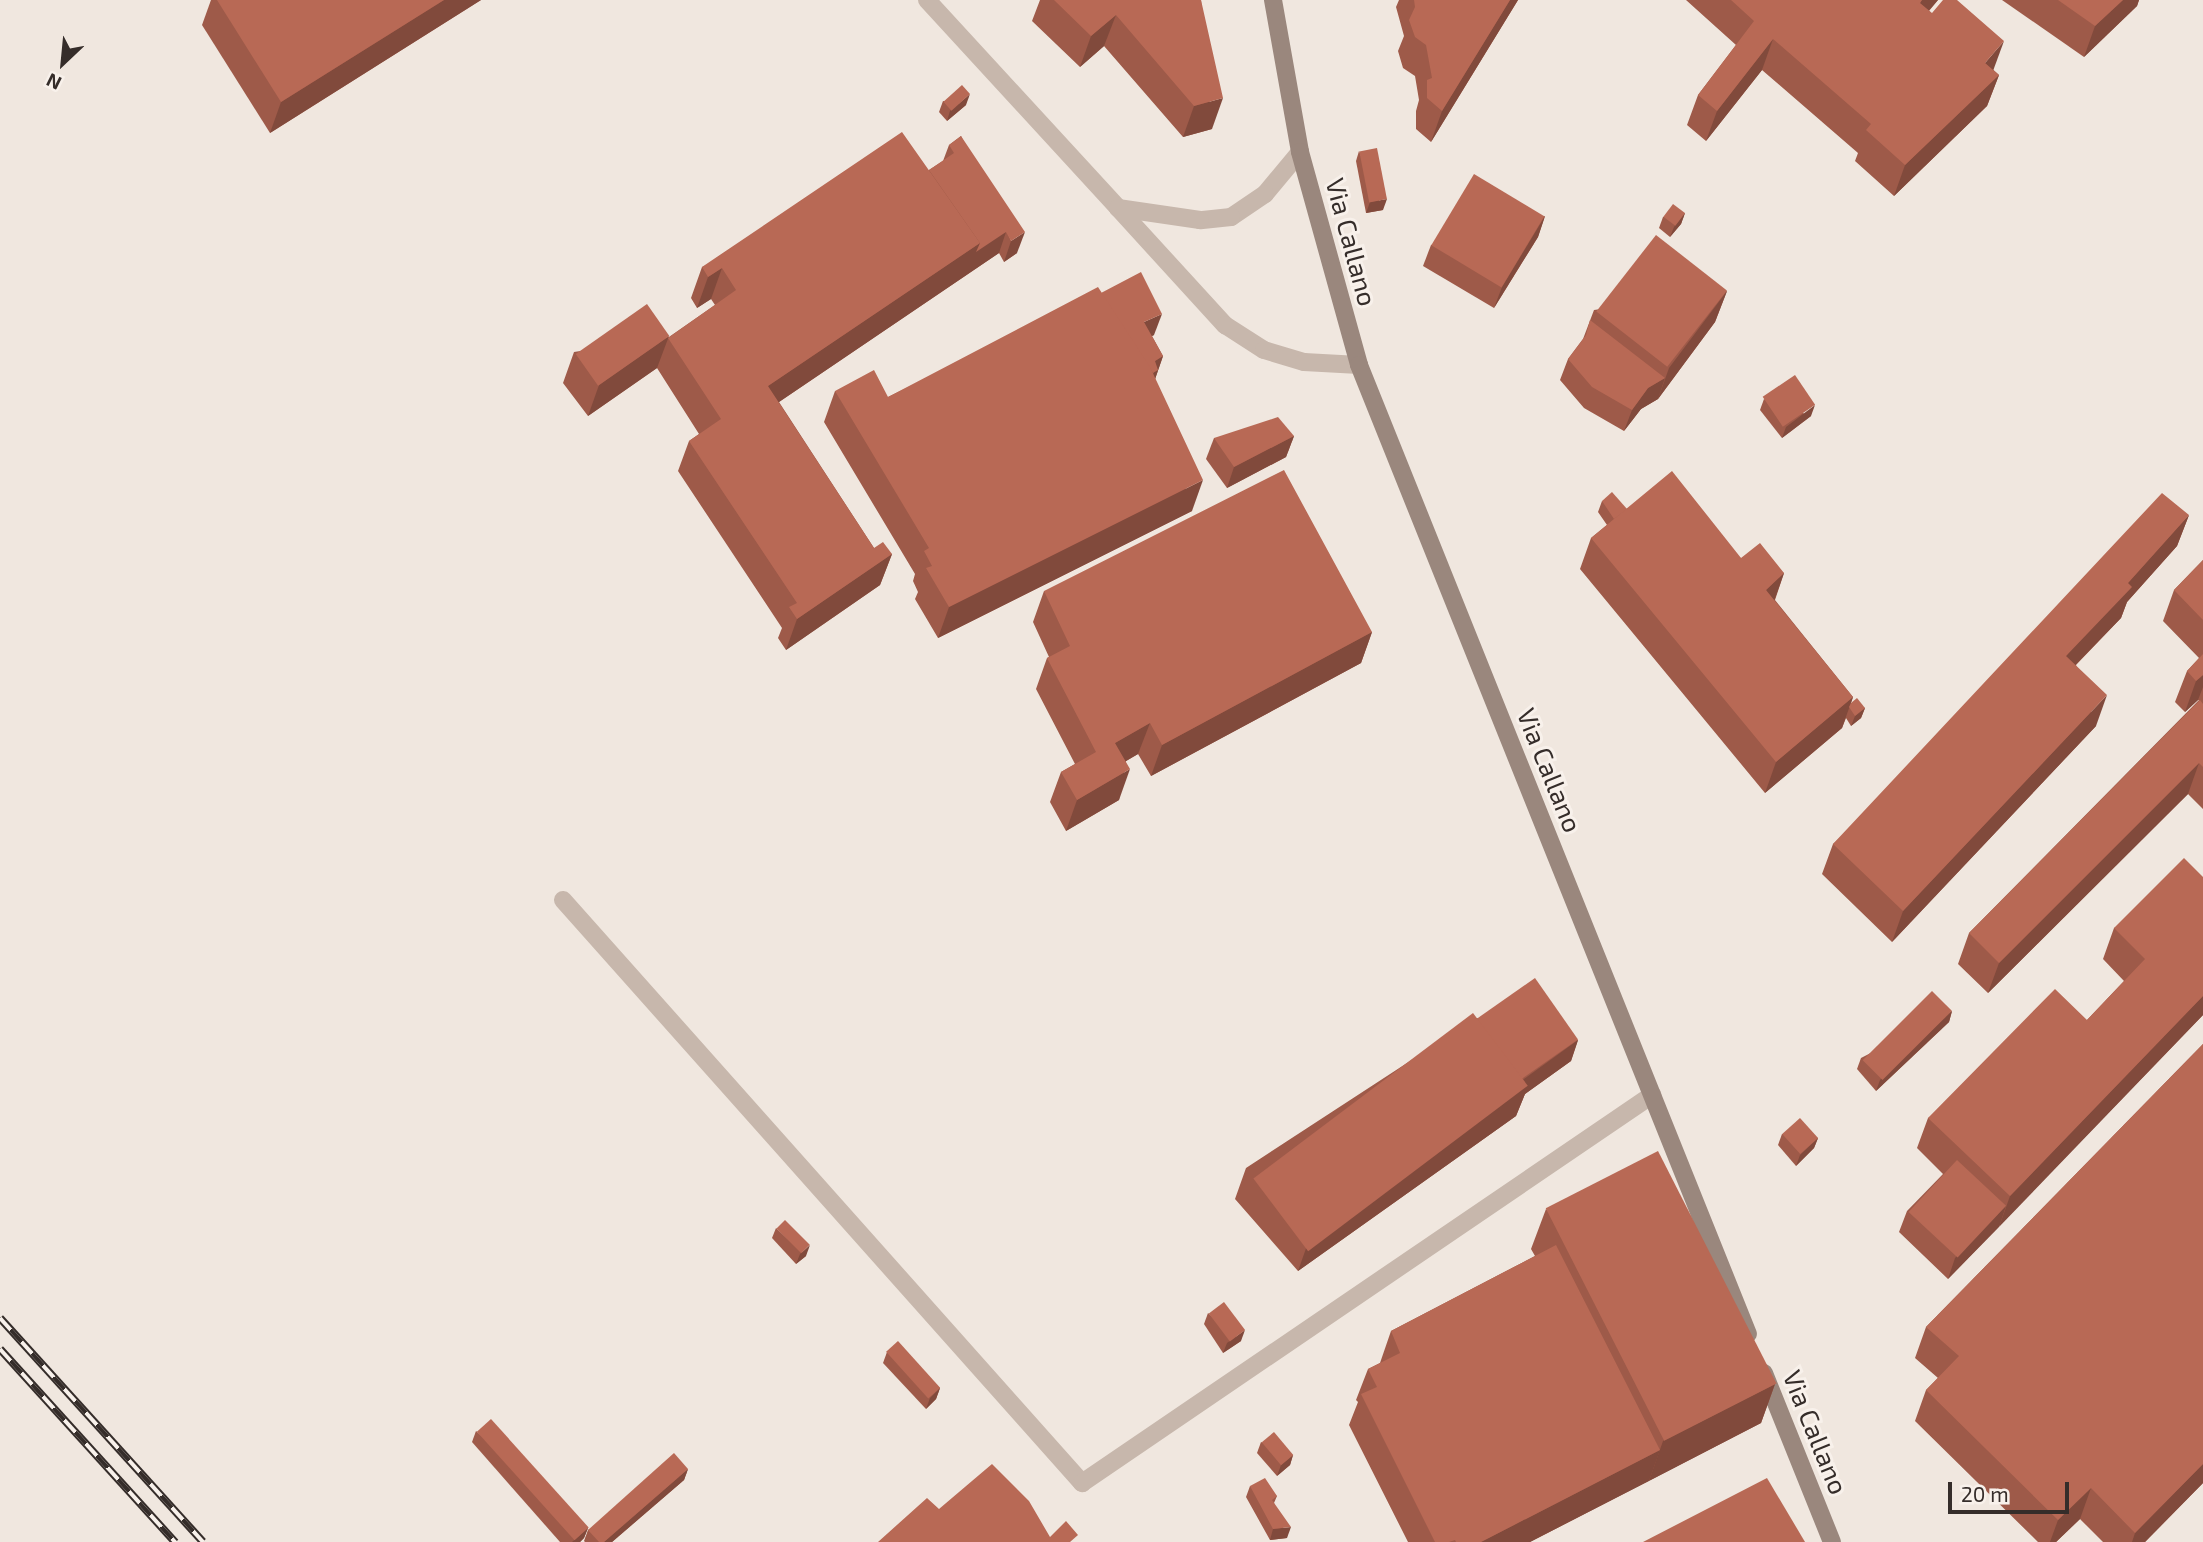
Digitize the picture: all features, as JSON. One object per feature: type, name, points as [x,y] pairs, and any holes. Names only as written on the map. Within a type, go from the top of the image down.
[{"type":"street","points":[[928,0],[1184,283],[1234,331],[1264,350],[1304,362],[1359,365]]},
{"type":"street","name":"Via Callano","points":[[1273,0],[1300,152],[1359,365],[1832,1542]]},
{"type":"street","points":[[1118,208],[1200,220],[1231,217],[1265,194],[1300,152]]},
{"type":"street","points":[[563,900],[1082,1483],[1652,1095]]},
{"type":"building","points":[[217,0],[444,0],[281,102]]},
{"type":"building","points":[[1054,0],[1201,0],[1223,98],[1194,106],[1116,15],[1091,36]]},
{"type":"building","points":[[1414,0],[1510,0],[1442,111],[1427,98],[1427,80],[1432,78],[1426,45],[1415,37],[1409,20],[1415,7]]},
{"type":"building","points":[[1731,0],[1922,0],[1920,3],[1932,13],[1943,0],[1957,0],[2004,41],[1985,63],[1999,75],[1905,165],[1866,130],[1871,124],[1773,39],[1717,111],[1698,95],[1754,21]]},
{"type":"building","points":[[2058,0],[2123,0],[2095,26]]},
{"type":"building","points":[[962,85],[970,94],[951,111],[943,102]]},
{"type":"building","points":[[902,132],[980,243],[768,386],[874,548],[883,542],[892,554],[797,619],[789,607],[797,603],[689,441],[721,419],[668,338],[736,290],[722,268],[708,277],[702,267]]},
{"type":"building","points":[[961,136],[1025,232],[1011,241],[1006,232],[976,252],[980,243],[929,170],[954,153],[949,145]]},
{"type":"building","points":[[1377,148],[1387,199],[1369,202],[1359,151]]},
{"type":"building","points":[[1474,174],[1544,216],[1502,287],[1431,245]]},
{"type":"building","points":[[1673,204],[1685,213],[1675,226],[1663,217]]},
{"type":"building","points":[[1656,235],[1727,290],[1667,367],[1596,311]]},
{"type":"building","points":[[1141,272],[1162,314],[1144,322],[1163,356],[1155,361],[1158,370],[1153,373],[1101,293]]},
{"type":"building","points":[[1098,287],[1150,367],[1203,480],[949,607],[926,568],[932,566],[924,551],[929,548],[835,391],[874,370],[888,397]]},
{"type":"building","points":[[647,304],[669,336],[598,386],[576,354]]},
{"type":"building","points":[[1590,320],[1665,378],[1648,388],[1632,410],[1592,387],[1568,359],[1586,335]]},
{"type":"building","points":[[1795,375],[1815,405],[1783,427],[1763,397]]},
{"type":"building","points":[[1278,417],[1294,436],[1234,467],[1214,438]]},
{"type":"building","points":[[1284,470],[1372,632],[1162,745],[1150,723],[1115,743],[1130,769],[1077,800],[1061,772],[1096,752],[1047,658],[1070,646],[1044,591]]},
{"type":"building","points":[[1672,471],[1741,558],[1760,543],[1784,573],[1766,590],[1853,697],[1776,762],[1591,538]]},
{"type":"building","points":[[1612,492],[1627,509],[1614,519],[1602,501]]},
{"type":"building","points":[[2162,493],[2189,515],[2128,583],[2132,587],[2066,656],[2107,695],[1903,911],[1833,844]]},
{"type":"building","points":[[2203,560],[2203,620],[2174,590]]},
{"type":"building","points":[[2203,654],[2203,675],[2196,681],[2187,671]]},
{"type":"building","points":[[1857,698],[1865,708],[1855,716],[1849,707]]},
{"type":"building","points":[[2200,700],[2203,704],[2203,767],[2199,763],[1999,963],[1969,933]]},
{"type":"building","points":[[2184,858],[2203,877],[2203,996],[2010,1196],[1928,1118],[2055,989],[2087,1020],[2145,959],[2114,928]]},
{"type":"building","points":[[1535,978],[1578,1039],[1520,1080],[1477,1019]]},
{"type":"building","points":[[1932,991],[1952,1011],[1883,1080],[1863,1060]]},
{"type":"building","points":[[1473,1013],[1528,1086],[1308,1251],[1253,1178]]},
{"type":"building","points":[[2203,1044],[2203,1464],[2135,1533],[2091,1488],[2058,1520],[1926,1390],[1959,1356],[1926,1327]]},
{"type":"building","points":[[1800,1118],[1818,1138],[1800,1154],[1782,1134]]},
{"type":"building","points":[[1658,1151],[1776,1384],[1664,1441],[1546,1208]]},
{"type":"building","points":[[1957,1160],[2006,1206],[1958,1258],[1909,1212]]},
{"type":"building","points":[[785,1220],[810,1245],[801,1253],[777,1228]]},
{"type":"building","points":[[1556,1245],[1660,1450],[1481,1542],[1435,1542],[1361,1394],[1377,1387],[1368,1369],[1400,1353],[1391,1331]]},
{"type":"building","points":[[1224,1302],[1245,1330],[1230,1341],[1209,1313]]},
{"type":"building","points":[[898,1341],[940,1388],[928,1399],[886,1352]]},
{"type":"building","points":[[491,1419],[589,1527],[575,1540],[477,1432]]},
{"type":"building","points":[[1274,1432],[1293,1455],[1281,1465],[1262,1442]]},
{"type":"building","points":[[674,1453],[688,1469],[604,1542],[599,1542],[588,1530]]},
{"type":"building","points":[[992,1464],[1029,1501],[1050,1537],[1066,1521],[1078,1535],[1070,1542],[878,1542],[927,1498],[939,1509]]},
{"type":"building","points":[[1265,1478],[1277,1496],[1272,1500],[1291,1527],[1273,1529],[1250,1486]]},
{"type":"building","points":[[1767,1478],[1805,1542],[1643,1542]]},
{"type":"railway","points":[[0,1318],[203,1542]]},
{"type":"railway","points":[[0,1349],[175,1542]]}]
